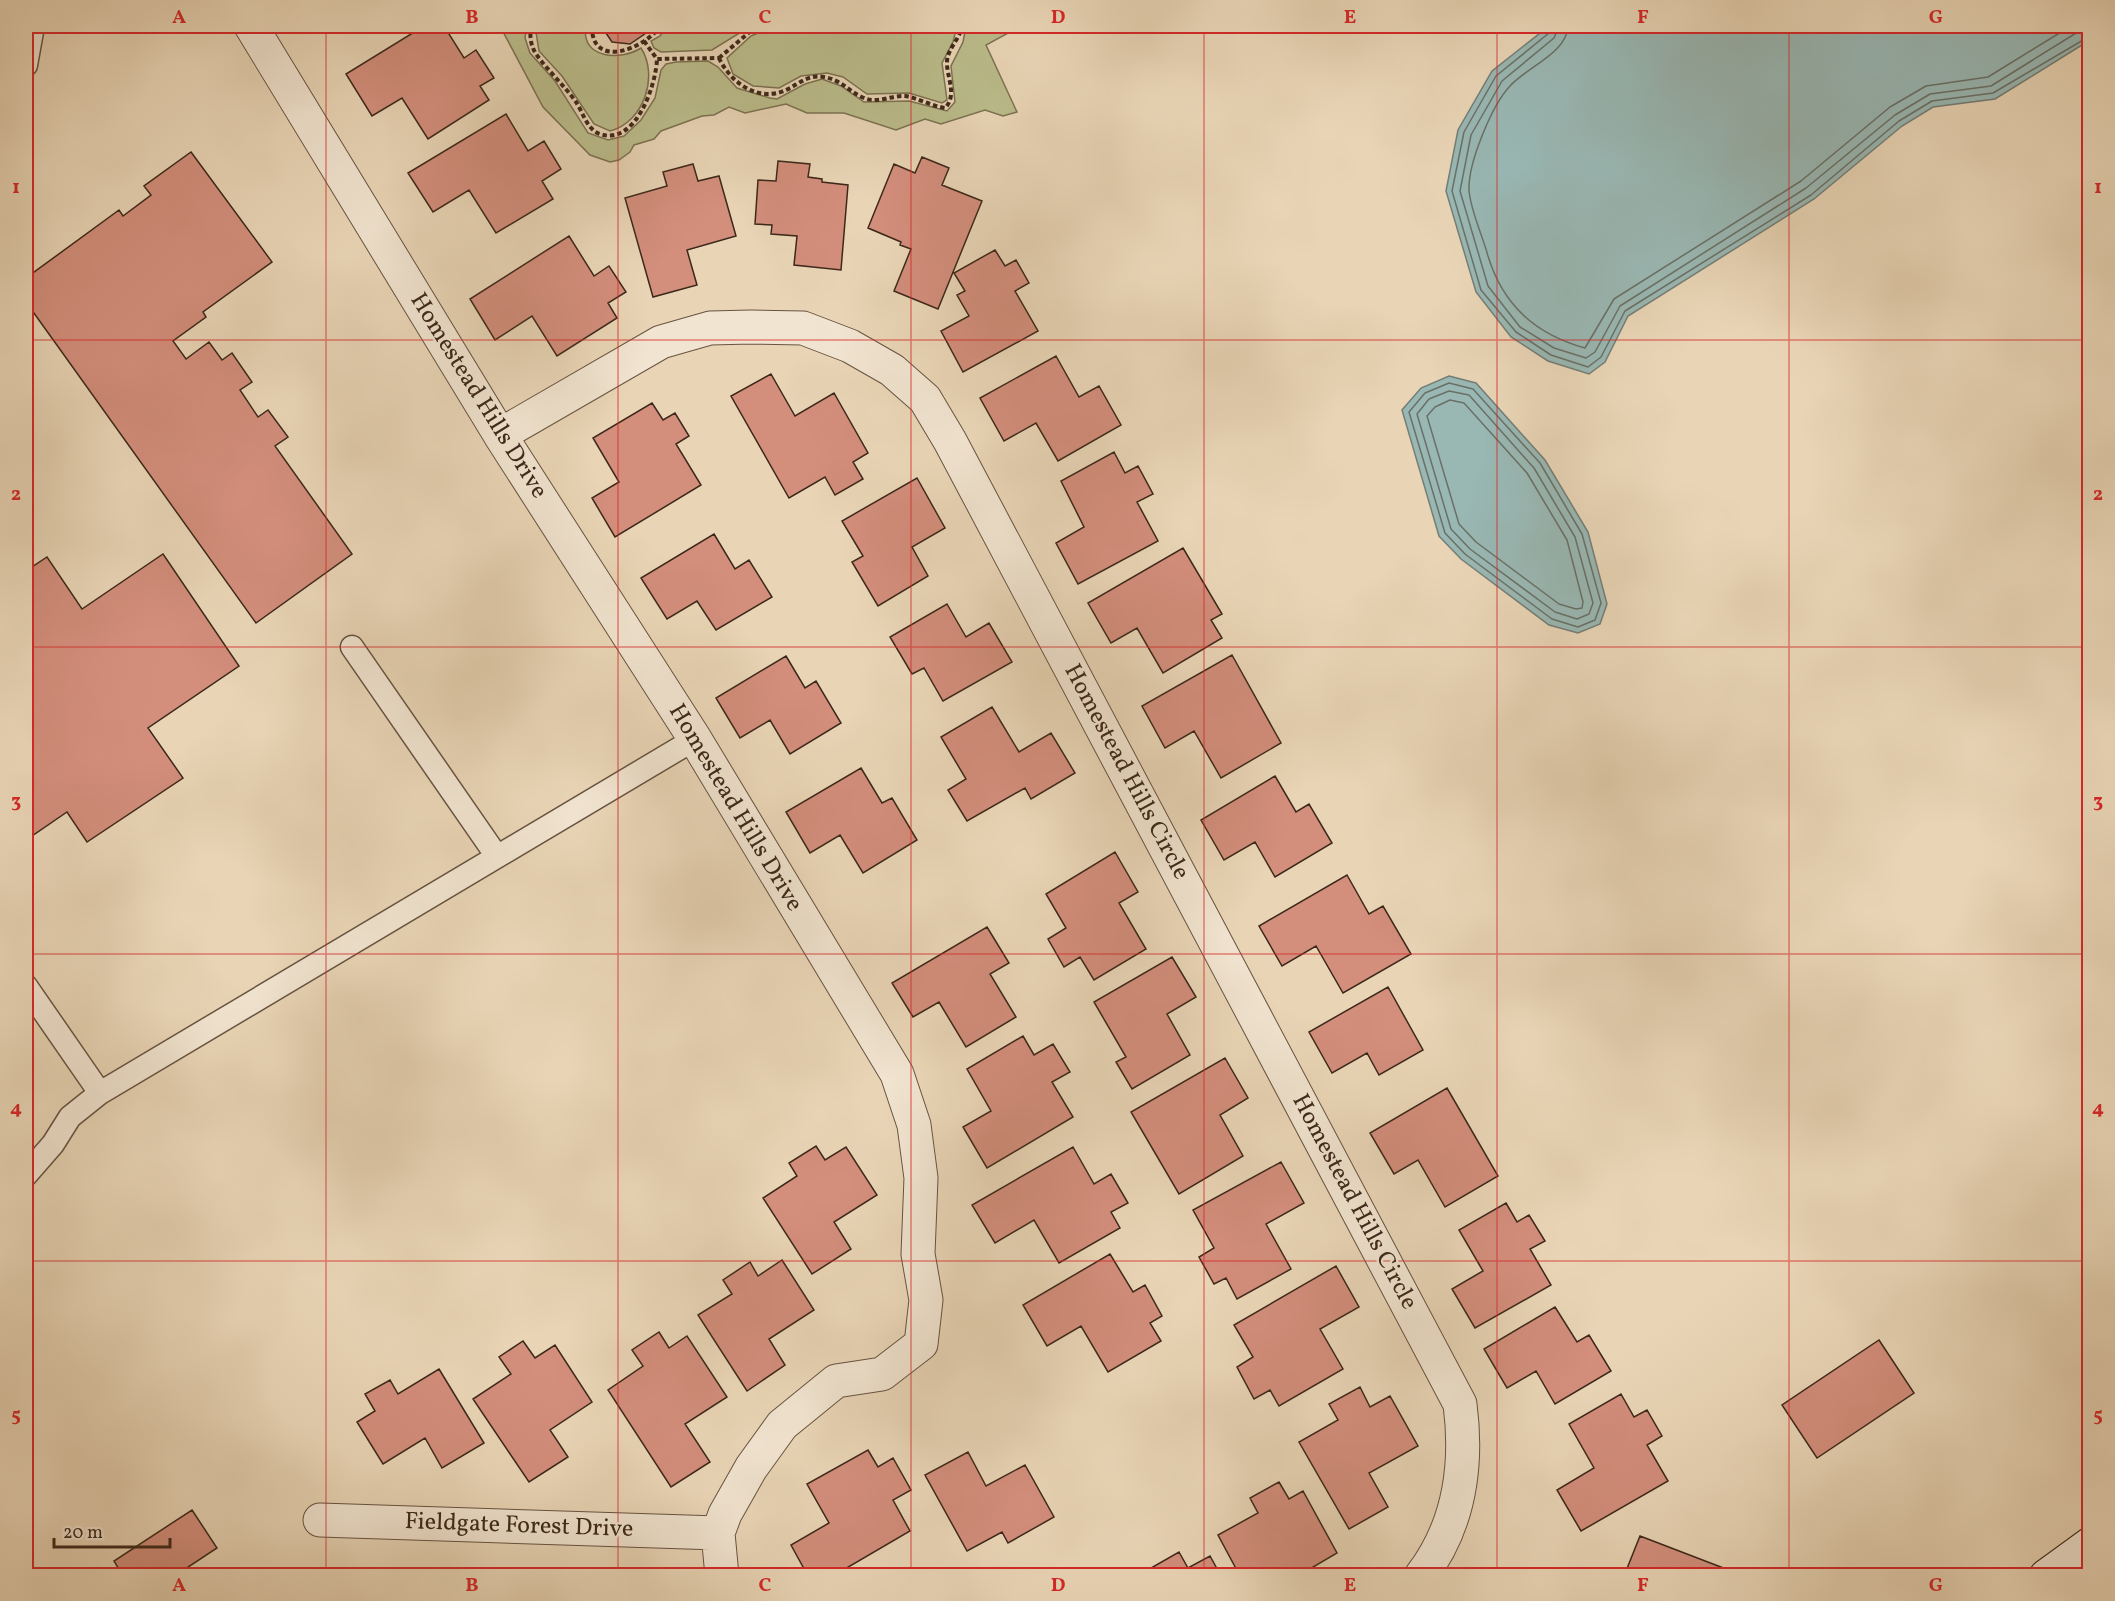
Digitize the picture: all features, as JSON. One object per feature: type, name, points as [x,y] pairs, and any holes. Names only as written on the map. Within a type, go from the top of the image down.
[{"type":"street","name":"Homestead Hills Drive","points":[[263,29],[500,435],[695,739],[897,1074],[914,1125],[921,1178],[918,1254],[926,1300],[921,1344],[882,1374],[836,1381],[782,1425],[751,1468],[725,1514],[718,1533],[722,1575]]},
{"type":"street","name":"Homestead Hills Circle","points":[[500,435],[661,342],[710,328],[803,328],[850,346],[892,370],[925,399],[950,441],[1460,1404],[1465,1438],[1461,1491],[1451,1525],[1436,1556],[1421,1575]]},
{"type":"street","name":"Fieldgate Forest Drive","points":[[320,1520],[718,1533]]},
{"type":"street","points":[[2046,1575],[2090,1544]]},
{"type":"lane","points":[[26,65],[33,26]]},
{"type":"lane","points":[[352,647],[496,855]]},
{"type":"lane","points":[[26,1174],[53,1144],[70,1117],[100,1093],[496,855],[695,739]]},
{"type":"lane","points":[[26,986],[100,1093]]},
{"type":"path","points":[[531,26],[530,38],[536,55],[560,80],[591,128],[599,134],[615,134],[629,125],[640,114],[650,95],[657,59],[644,41]]},
{"type":"path","points":[[592,26],[592,33],[598,45],[608,51],[628,51],[644,41],[660,26]]},
{"type":"path","points":[[657,59],[718,58],[752,30],[763,26]]},
{"type":"path","points":[[718,58],[731,79],[746,89],[768,94],[785,91],[801,81],[819,76],[838,80],[865,99],[906,96],[945,108],[951,98],[948,55],[958,40],[962,26]]},
{"type":"green space","points":[[500,26],[527,26],[525,38],[530,53],[555,81],[588,133],[608,140],[624,136],[641,120],[655,98],[661,70],[666,64],[676,62],[708,61],[718,67],[737,88],[770,98],[777,99],[805,84],[822,79],[841,86],[864,102],[909,101],[947,111],[955,102],[951,66],[963,42],[966,26],[1021,26],[986,45],[1017,112],[1003,116],[985,110],[941,124],[925,119],[896,130],[844,113],[807,113],[786,104],[745,113],[729,107],[714,115],[702,116],[661,131],[654,139],[634,145],[630,152],[619,160],[610,162],[590,155],[543,107]]},
{"type":"green space","points":[[535,26],[586,26],[589,45],[595,51],[604,54],[623,55],[641,48],[649,72],[648,84],[645,97],[632,118],[622,126],[610,131],[594,124],[562,76],[539,51]]},
{"type":"green space","points":[[668,26],[751,26],[712,50],[661,52],[654,48],[651,41],[660,36]]},
{"type":"green space","points":[[774,26],[957,26],[953,42],[942,63],[947,100],[942,103],[909,93],[867,94],[843,77],[827,73],[801,76],[779,88],[753,86],[733,74],[727,58],[751,36]]},
{"type":"water","points":[[1549,26],[2089,26],[2090,40],[1995,99],[1933,107],[1902,126],[1814,199],[1628,316],[1605,362],[1589,374],[1548,361],[1511,337],[1476,292],[1446,191],[1458,130],[1492,71]]},
{"type":"water","points":[[1449,376],[1476,383],[1545,460],[1588,532],[1607,604],[1600,624],[1578,633],[1549,625],[1461,559],[1439,536],[1402,410],[1421,388]]},
{"type":"building","points":[[424,26],[444,26],[464,58],[476,50],[494,78],[480,86],[489,100],[428,139],[402,98],[372,116],[346,74]]},
{"type":"building","points":[[605,26],[654,26],[630,44],[612,42],[604,30]]},
{"type":"building","points":[[506,114],[528,151],[544,141],[561,169],[542,181],[553,199],[496,233],[469,190],[433,212],[408,173]]},
{"type":"building","points":[[191,152],[272,262],[203,312],[206,317],[173,341],[186,359],[209,342],[222,360],[232,353],[252,382],[240,390],[258,417],[268,410],[288,437],[275,446],[352,554],[256,623],[26,302],[26,278],[119,210],[123,216],[151,195],[144,186]]},
{"type":"building","points":[[922,157],[949,168],[942,185],[982,201],[938,309],[894,291],[911,249],[900,245],[901,242],[868,228],[894,164],[915,173]]},
{"type":"building","points":[[778,161],[810,164],[808,177],[822,179],[822,182],[848,185],[841,270],[794,265],[797,236],[771,234],[772,225],[755,224],[758,180],[776,181]]},
{"type":"building","points":[[693,164],[698,181],[719,176],[736,236],[687,250],[697,285],[653,297],[625,198],[667,186],[663,172]]},
{"type":"building","points":[[569,236],[594,276],[609,266],[626,292],[608,303],[617,318],[557,356],[532,316],[495,340],[470,299]]},
{"type":"building","points":[[995,250],[1005,266],[1016,260],[1029,283],[1015,291],[1038,331],[963,372],[941,331],[969,316],[957,295],[965,291],[954,273]]},
{"type":"building","points":[[1056,356],[1079,397],[1099,386],[1121,425],[1058,461],[1036,423],[1004,441],[980,398]]},
{"type":"building","points":[[771,374],[795,416],[834,393],[868,453],[853,462],[863,479],[835,495],[825,477],[789,498],[731,396]]},
{"type":"building","points":[[652,403],[663,420],[675,413],[689,436],[676,444],[701,485],[615,537],[592,498],[619,482],[593,438]]},
{"type":"building","points":[[1114,452],[1125,473],[1138,466],[1153,494],[1137,502],[1158,541],[1078,584],[1056,543],[1084,527],[1061,481]]},
{"type":"building","points":[[917,478],[945,528],[912,547],[928,576],[878,606],[852,562],[863,556],[842,521]]},
{"type":"building","points":[[714,534],[735,569],[749,560],[772,597],[716,630],[697,601],[667,619],[641,578]]},
{"type":"building","points":[[1183,548],[1222,614],[1211,620],[1222,638],[1163,673],[1137,628],[1111,643],[1088,603]]},
{"type":"building","points":[[163,554],[239,666],[148,728],[183,778],[87,842],[67,812],[26,840],[26,571],[47,557],[82,609]]},
{"type":"building","points":[[947,604],[966,637],[989,623],[1012,662],[943,701],[924,668],[912,674],[890,637]]},
{"type":"building","points":[[1232,655],[1281,743],[1221,778],[1194,731],[1165,748],[1142,706]]},
{"type":"building","points":[[786,656],[805,688],[816,681],[841,723],[790,754],[770,720],[740,738],[716,698]]},
{"type":"building","points":[[992,707],[1019,752],[1051,733],[1075,773],[1031,799],[1025,788],[967,821],[948,790],[966,779],[941,737]]},
{"type":"building","points":[[861,768],[882,803],[892,798],[917,840],[863,873],[840,835],[810,853],[786,812]]},
{"type":"building","points":[[1275,776],[1296,812],[1309,804],[1332,843],[1275,877],[1255,842],[1224,860],[1201,820]]},
{"type":"building","points":[[1115,852],[1138,892],[1119,903],[1146,949],[1094,980],[1080,957],[1064,967],[1048,939],[1066,928],[1046,894]]},
{"type":"building","points":[[1347,875],[1369,914],[1383,906],[1411,954],[1343,993],[1316,946],[1282,966],[1259,926]]},
{"type":"building","points":[[987,927],[1009,963],[990,974],[1016,1017],[966,1047],[939,1002],[913,1017],[892,983]]},
{"type":"building","points":[[1172,957],[1196,997],[1167,1014],[1190,1055],[1132,1089],[1116,1062],[1126,1057],[1094,1002]]},
{"type":"building","points":[[1388,987],[1423,1050],[1379,1075],[1367,1053],[1332,1073],[1309,1032]]},
{"type":"building","points":[[1023,1036],[1034,1055],[1053,1044],[1070,1072],[1052,1082],[1073,1117],[987,1168],[963,1127],[991,1111],[967,1069]]},
{"type":"building","points":[[1225,1058],[1248,1098],[1220,1115],[1243,1156],[1179,1194],[1131,1112]]},
{"type":"building","points":[[1447,1088],[1498,1176],[1445,1207],[1418,1160],[1394,1174],[1370,1133]]},
{"type":"building","points":[[816,1146],[825,1160],[846,1147],[877,1195],[834,1222],[851,1249],[812,1274],[763,1198],[797,1176],[789,1163]]},
{"type":"building","points":[[1073,1147],[1094,1184],[1111,1174],[1128,1203],[1111,1212],[1120,1228],[1059,1263],[1034,1220],[995,1243],[972,1205]]},
{"type":"building","points":[[1281,1162],[1304,1203],[1266,1224],[1291,1269],[1237,1299],[1226,1278],[1214,1284],[1199,1257],[1214,1248],[1193,1210]]},
{"type":"building","points":[[1506,1203],[1517,1222],[1529,1215],[1545,1241],[1530,1249],[1551,1285],[1475,1328],[1452,1289],[1483,1271],[1459,1230]]},
{"type":"building","points":[[1110,1254],[1133,1292],[1145,1285],[1162,1316],[1150,1323],[1161,1341],[1108,1372],[1081,1326],[1047,1346],[1023,1305]]},
{"type":"building","points":[[782,1260],[814,1310],[769,1339],[785,1365],[747,1391],[698,1315],[732,1294],[723,1280],[750,1262],[758,1276]]},
{"type":"building","points":[[1336,1266],[1359,1307],[1320,1329],[1343,1369],[1279,1406],[1270,1390],[1254,1399],[1237,1367],[1253,1357],[1234,1325]]},
{"type":"building","points":[[1555,1307],[1577,1342],[1589,1335],[1611,1371],[1555,1404],[1536,1371],[1507,1388],[1484,1349]]},
{"type":"building","points":[[659,1332],[669,1348],[687,1336],[727,1397],[685,1424],[710,1462],[671,1487],[608,1390],[643,1366],[632,1350]]},
{"type":"building","points":[[1879,1340],[1914,1393],[1817,1458],[1782,1405]]},
{"type":"building","points":[[523,1341],[535,1358],[555,1345],[592,1402],[550,1430],[568,1457],[529,1482],[473,1399],[511,1374],[499,1357]]},
{"type":"building","points":[[439,1369],[484,1443],[442,1468],[425,1438],[383,1464],[357,1422],[375,1411],[365,1394],[390,1380],[398,1394]]},
{"type":"building","points":[[1360,1387],[1370,1407],[1390,1396],[1418,1446],[1369,1473],[1388,1507],[1349,1529],[1299,1442],[1338,1420],[1329,1404]]},
{"type":"building","points":[[1621,1394],[1634,1417],[1647,1410],[1662,1436],[1647,1445],[1668,1481],[1581,1531],[1557,1490],[1594,1468],[1569,1424]]},
{"type":"building","points":[[868,1450],[878,1467],[893,1458],[911,1490],[893,1500],[910,1531],[833,1576],[808,1576],[791,1545],[829,1523],[807,1484]]},
{"type":"building","points":[[968,1452],[986,1486],[1025,1465],[1054,1517],[1008,1543],[1002,1532],[967,1551],[925,1475]]},
{"type":"building","points":[[1279,1482],[1289,1499],[1303,1491],[1337,1553],[1298,1576],[1240,1576],[1218,1535],[1258,1513],[1250,1498]]},
{"type":"building","points":[[192,1510],[217,1548],[182,1571],[185,1576],[123,1576],[114,1561]]},
{"type":"building","points":[[1640,1536],[1726,1569],[1723,1576],[1624,1576]]},
{"type":"building","points":[[1179,1552],[1188,1568],[1210,1556],[1221,1576],[1156,1576],[1151,1568]]}]
